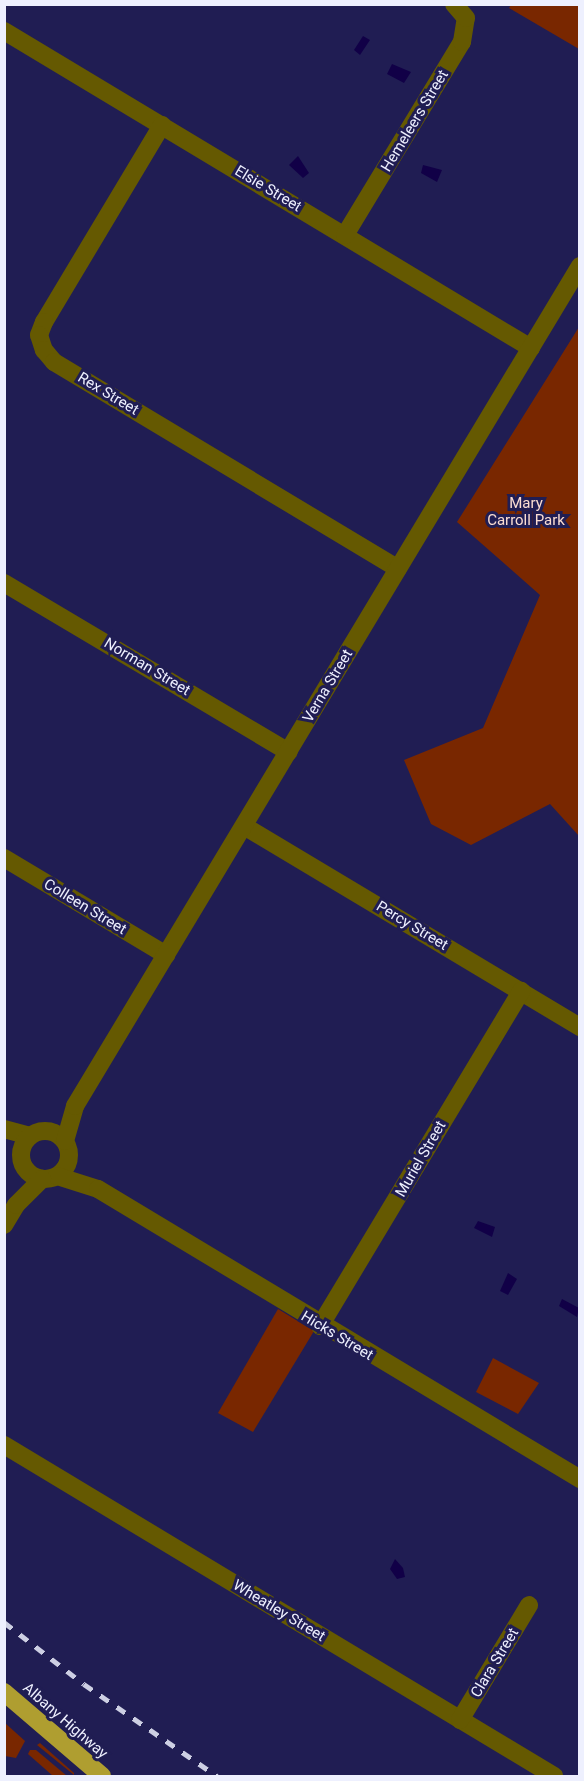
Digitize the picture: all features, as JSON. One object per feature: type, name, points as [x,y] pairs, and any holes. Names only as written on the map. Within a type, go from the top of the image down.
[{"type":"highway","name":"Albany Highway","points":[[4,1692],[102,1776]]},
{"type":"street","name":"Hemeleers Street","points":[[345,235],[462,42],[466,18],[454,4]]},
{"type":"street","name":"Elsie Street","points":[[4,31],[531,348]]},
{"type":"street","name":"Rex Street","points":[[162,125],[44,322],[39,335],[44,351],[54,362],[398,568]]},
{"type":"street","name":"Verna Street","points":[[67,1147],[75,1106],[579,266]]},
{"type":"street","name":"Norman Street","points":[[4,583],[289,752]]},
{"type":"street","name":"Percy Street","points":[[244,826],[579,1027]]},
{"type":"street","name":"Colleen Street","points":[[4,858],[166,955]]},
{"type":"street","name":"Muriel Street","points":[[320,1326],[521,992]]},
{"type":"street","name":"Verna Street","points":[[37,1133],[75,1106]]},
{"type":"street","points":[[4,1129],[37,1133],[67,1147],[66,1166],[16,1205],[4,1225]]},
{"type":"street","points":[[16,1205],[22,1159],[37,1133]]},
{"type":"street","points":[[4,1134],[30,1174],[49,1177]]},
{"type":"street","name":"Hicks Street","points":[[67,1147],[98,1189]]},
{"type":"street","name":"Hicks Street","points":[[49,1177],[98,1189],[320,1326],[579,1479]]},
{"type":"street","name":"Wheatley Street","points":[[4,1444],[554,1776]]},
{"type":"street","name":"Clara Street","points":[[460,1720],[530,1605]]},
{"type":"green space","points":[[511,5],[579,5],[579,49],[509,8]]},
{"type":"green space","name":"Mary Carroll Park","points":[[579,327],[579,836],[550,804],[471,845],[431,824],[404,760],[483,728],[540,595],[457,522]]},
{"type":"green space","points":[[278,1309],[314,1331],[253,1432],[218,1413]]},
{"type":"green space","points":[[493,1358],[539,1383],[518,1414],[476,1392]]},
{"type":"green space","points":[[5,1723],[25,1741],[16,1758],[5,1756]]},
{"type":"green space","points":[[40,1743],[74,1773],[74,1775],[37,1745]]},
{"type":"green space","points":[[30,1750],[36,1750],[67,1776],[53,1776],[28,1754]]},
{"type":"shaded area","points":[[363,36],[370,40],[360,55],[354,50]]},
{"type":"shaded area","points":[[392,64],[411,72],[404,83],[387,74]]},
{"type":"shaded area","points":[[298,156],[309,173],[303,178],[289,165]]},
{"type":"shaded area","points":[[423,165],[442,170],[437,182],[421,173]]},
{"type":"shaded area","points":[[478,1221],[495,1227],[492,1237],[474,1228]]},
{"type":"shaded area","points":[[508,1273],[517,1279],[508,1295],[500,1291]]},
{"type":"shaded area","points":[[562,1299],[579,1308],[577,1317],[559,1306]]},
{"type":"shaded area","points":[[395,1559],[403,1568],[405,1577],[397,1579],[390,1569]]},
{"type":"railway","points":[[4,1622],[84,1684],[217,1776]]}]
